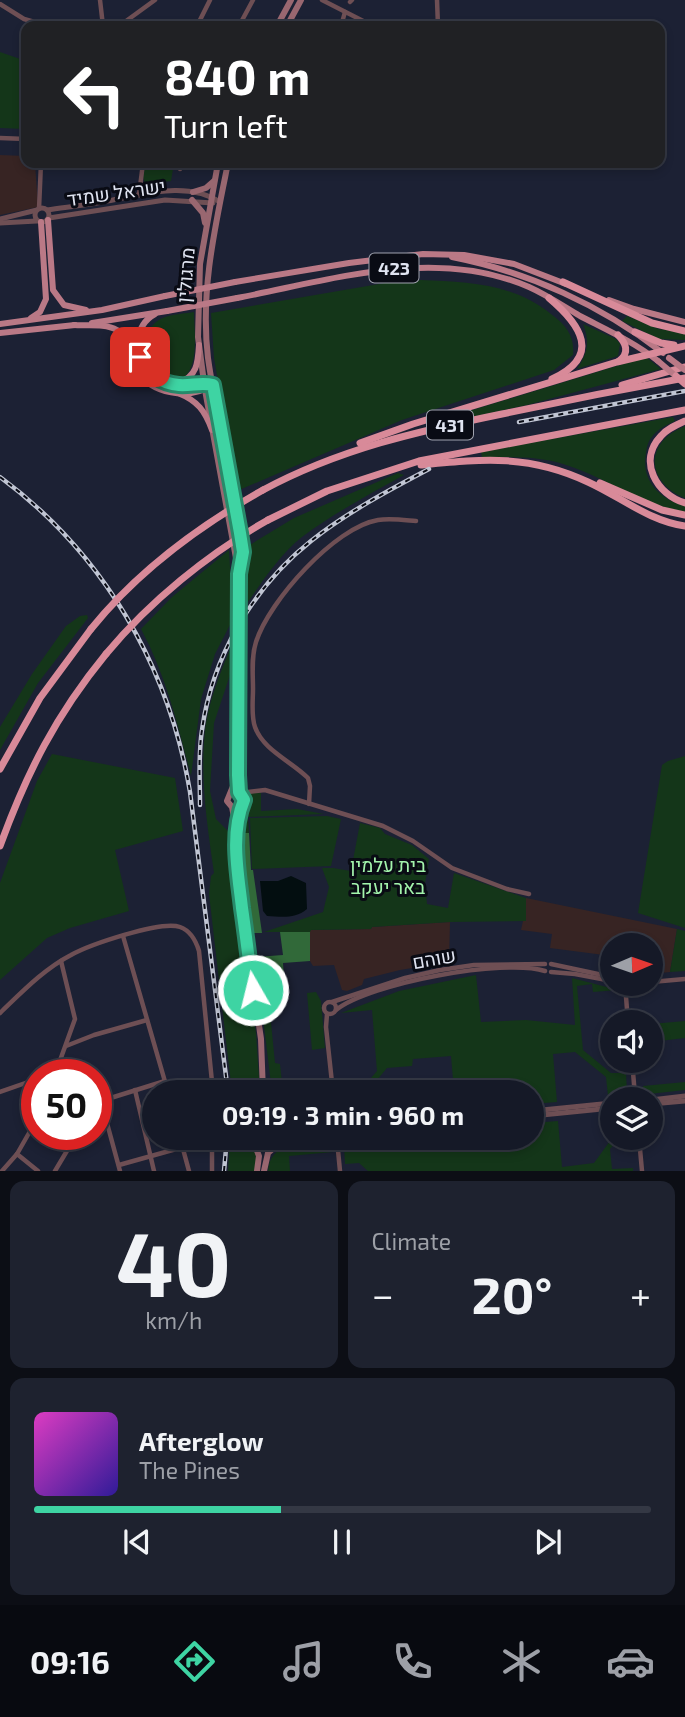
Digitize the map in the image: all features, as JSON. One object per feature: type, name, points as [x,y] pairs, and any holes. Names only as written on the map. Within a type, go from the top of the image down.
[{"type":"highway","points":[[563,282],[652,323],[685,331]]},
{"type":"highway","points":[[526,391],[568,370],[581,352],[580,331],[549,298]]},
{"type":"highway","points":[[635,332],[661,343],[685,346]]},
{"type":"highway","points":[[617,362],[624,357],[626,349],[618,335]]},
{"type":"highway","points":[[319,463],[373,438],[617,362],[685,346]]},
{"type":"highway","points":[[561,402],[685,369]]},
{"type":"highway","points":[[676,376],[685,384]]},
{"type":"highway","name":"431","points":[[0,769],[40,698],[113,603],[166,555],[211,521],[263,490],[319,463],[383,440],[685,378]]},
{"type":"highway","name":"431","points":[[0,846],[40,751],[61,715],[106,654],[136,622],[187,576],[268,520],[327,491],[399,467],[685,410]]},
{"type":"highway","points":[[685,421],[659,438],[654,446],[651,464],[653,478],[661,490],[685,503]]},
{"type":"highway","points":[[399,467],[471,460],[525,461],[557,467],[662,510],[685,515]]},
{"type":"highway","points":[[525,461],[573,475],[647,514],[665,522],[685,526]]},
{"type":"main road","points":[[290,21],[301,0]]},
{"type":"main road","points":[[280,21],[289,2]]},
{"type":"main road","name":"מרגולין","points":[[217,168],[199,282],[199,345],[204,386],[239,574]]},
{"type":"main road","name":"מרגולין","points":[[227,168],[208,281],[207,341],[243,552],[239,574]]},
{"type":"main road","points":[[206,228],[203,213],[193,196],[214,181]]},
{"type":"main road","points":[[44,220],[55,295],[64,304],[72,307],[102,310]]},
{"type":"main road","points":[[24,321],[40,312],[46,299],[44,220]]},
{"type":"main road","points":[[439,255],[464,254],[514,264],[634,309],[685,322]]},
{"type":"main road","name":"423","points":[[0,324],[102,310],[235,282],[349,263],[415,255],[439,255],[493,265],[531,278],[588,305],[635,332],[685,369]]},
{"type":"main road","name":"423","points":[[0,333],[167,311],[409,267],[475,271],[527,286],[618,335],[676,376]]},
{"type":"main road","points":[[157,312],[149,317],[141,329],[139,350],[143,363],[150,373],[172,384],[204,386]]},
{"type":"main road","points":[[74,325],[101,326],[116,330],[126,341],[134,366],[142,377],[160,390],[197,402],[212,430]]},
{"type":"main road","points":[[172,384],[184,382],[194,373],[199,345]]},
{"type":"main road","points":[[176,393],[213,385]]},
{"type":"main road","points":[[239,574],[236,867],[262,1047],[263,1080]]},
{"type":"main road","points":[[257,1150],[259,1156],[257,1171]]},
{"type":"main road","points":[[264,1171],[266,1157],[271,1150]]},
{"type":"street","points":[[100,0],[102,21]]},
{"type":"street","points":[[126,21],[155,0]]},
{"type":"street","points":[[200,21],[210,0]]},
{"type":"street","points":[[242,21],[253,0]]},
{"type":"street","points":[[322,0],[363,21]]},
{"type":"street","points":[[437,0],[438,21]]},
{"type":"street","points":[[0,2],[31,21]]},
{"type":"street","points":[[342,21],[345,12]]},
{"type":"street","points":[[0,138],[21,139]]},
{"type":"street","points":[[41,168],[44,220],[35,217],[42,210]]},
{"type":"street","points":[[139,195],[142,168]]},
{"type":"street","name":"ישראל שמיד","points":[[0,221],[42,210],[174,191],[220,202]]},
{"type":"street","name":"ישראל שמיד","points":[[0,221],[44,220],[193,196]]},
{"type":"street","points":[[309,804],[308,778],[267,746],[254,725],[253,664],[256,643],[273,606],[319,556],[357,529],[377,520],[415,521]]},
{"type":"street","points":[[238,799],[265,790],[383,826],[413,841],[452,868],[507,889],[529,894]]},
{"type":"street","points":[[0,1013],[44,973],[87,947],[170,925],[183,928],[196,943],[212,1080]]},
{"type":"street","points":[[123,936],[164,1080]]},
{"type":"street","points":[[61,961],[75,1019],[61,1059]]},
{"type":"street","name":"שוהם","points":[[332,1002],[405,978],[440,970],[495,964],[548,964],[600,976]]},
{"type":"street","points":[[548,964],[548,972]]},
{"type":"street","name":"שוהם","points":[[336,1010],[354,999],[377,991],[435,976],[510,969],[600,977]]},
{"type":"street","points":[[663,981],[685,979]]},
{"type":"street","points":[[327,1014],[336,1010],[332,1002],[324,1006],[327,1014],[332,1080]]},
{"type":"street","points":[[66,1046],[96,1034],[147,1020]]},
{"type":"street","points":[[0,1092],[21,1085]]},
{"type":"street","points":[[112,1098],[142,1088]]},
{"type":"street","points":[[135,1090],[154,1171]]},
{"type":"street","points":[[663,1101],[685,1099]]},
{"type":"street","points":[[544,1113],[600,1107]]},
{"type":"street","points":[[112,1138],[120,1168],[172,1150]]},
{"type":"street","points":[[2,1171],[21,1147]]},
{"type":"street","points":[[55,1171],[67,1150]]},
{"type":"street","points":[[183,1150],[189,1171]]},
{"type":"street","points":[[212,1150],[212,1171]]},
{"type":"street","points":[[337,1150],[340,1171]]},
{"type":"street","points":[[640,1150],[642,1171]]},
{"type":"street","points":[[17,1154],[38,1171]]},
{"type":"shaded area","points":[[0,155],[21,156],[21,168],[35,168],[38,207],[0,215]]},
{"type":"shaded area","points":[[291,876],[306,883],[307,909],[293,916],[267,916],[263,911],[260,881],[278,881]]},
{"type":"shaded area","points":[[526,898],[677,929],[670,972],[663,973],[663,933],[600,933],[600,954],[550,948],[552,934],[521,930],[523,921],[526,921]]},
{"type":"shaded area","points":[[450,922],[449,962],[364,979],[362,985],[347,991],[342,990],[334,965],[313,966],[310,961],[310,930],[371,929]]},
{"type":"green space","points":[[0,52],[21,59],[21,129],[0,128]]},
{"type":"green space","points":[[145,168],[173,168],[171,181],[145,184]]},
{"type":"green space","points":[[421,280],[472,283],[521,296],[556,318],[565,327],[573,342],[573,355],[554,370],[402,420],[237,491],[214,358],[211,313],[385,283]]},
{"type":"green space","points":[[194,312],[195,347],[192,365],[183,378],[162,374],[148,360],[145,340],[149,331],[164,317]]},
{"type":"green space","points":[[627,316],[659,329],[685,333],[685,340],[659,339],[622,321]]},
{"type":"green space","points":[[583,324],[616,339],[620,344],[618,356],[577,369],[587,347]]},
{"type":"green space","points":[[646,357],[661,369],[527,405],[443,423],[443,419]]},
{"type":"green space","points":[[673,417],[675,421],[659,429],[650,440],[645,463],[646,472],[660,494],[685,506],[685,512],[655,504],[578,469],[553,461],[482,457],[481,452]]},
{"type":"green space","points":[[685,426],[685,498],[663,483],[655,467],[655,459],[664,439]]},
{"type":"green space","points":[[398,473],[404,475],[339,512],[294,544],[272,568],[247,603],[248,546],[294,518]]},
{"type":"green space","points":[[229,550],[233,619],[215,654],[201,699],[191,776],[164,683],[141,629],[172,597]]},
{"type":"green space","points":[[87,615],[88,618],[38,683],[0,750],[0,727],[32,674],[66,626],[80,616]]},
{"type":"green space","points":[[233,642],[232,669],[214,723],[210,791],[216,819],[230,833],[232,875],[256,1033],[259,1080],[231,1080],[209,894],[211,876],[214,873],[205,798],[204,742],[211,702]]},
{"type":"green space","points":[[52,754],[175,778],[183,831],[115,850],[129,911],[70,928],[47,938],[0,980],[0,883],[37,781]]},
{"type":"green space","points":[[685,756],[685,928],[638,913],[662,765]]},
{"type":"green space","points":[[242,791],[261,793],[261,811],[297,809],[324,814],[248,817],[249,833],[243,833]]},
{"type":"green space","points":[[327,816],[341,819],[331,866],[252,869],[250,818]]},
{"type":"green space","name":"בית עלמין באר יעקב","points":[[360,823],[380,828],[385,834],[412,845],[429,859],[425,884],[427,904],[448,908],[454,873],[526,898],[526,921],[450,922],[371,929],[264,932],[323,912],[329,887],[322,868],[351,871]]},
{"type":"green space","points":[[243,833],[249,833],[251,870],[262,933],[252,933],[245,880]]},
{"type":"green space","points":[[677,929],[685,931],[685,971],[670,972]]},
{"type":"green space","points":[[280,932],[310,932],[310,961],[283,963],[285,990],[260,993],[256,957],[283,955]]},
{"type":"green space","points":[[476,975],[481,1022],[526,1020],[575,1025],[572,978],[600,985],[600,991],[593,992],[592,984],[577,986],[583,1050],[600,1064],[600,1072],[575,1052],[553,1054],[557,1102],[544,1103],[544,1080],[453,1080],[451,1056],[413,1059],[412,1066],[387,1068],[377,1080],[369,1080],[377,1071],[372,1010],[341,1013],[399,991]]},
{"type":"green space","points":[[268,992],[275,1063],[280,1064],[282,1080],[271,1080],[260,993]]},
{"type":"green space","points":[[316,992],[321,1001],[325,1048],[312,1050],[307,993]]},
{"type":"green space","points":[[685,1021],[685,1038],[663,1041],[663,1023]]},
{"type":"green space","points":[[601,1073],[626,1073],[627,1087],[607,1087],[606,1077]]},
{"type":"green space","points":[[685,1082],[685,1090],[663,1092],[663,1087],[643,1086]]},
{"type":"green space","points":[[558,1121],[562,1167],[594,1163],[603,1150],[610,1150],[612,1169],[633,1168],[633,1171],[368,1171],[359,1163],[345,1164],[344,1150],[544,1150],[544,1122]]},
{"type":"green space","points":[[229,1150],[254,1150],[257,1161],[255,1171],[228,1171]]},
{"type":"green space","points":[[280,1150],[333,1152],[289,1156],[290,1171],[268,1171],[274,1154]]},
{"type":"railway","points":[[519,422],[685,391]]},
{"type":"railway","points":[[200,805],[200,749],[207,703],[226,650],[254,602],[290,559],[324,531],[368,502],[429,469]]},
{"type":"railway","points":[[0,477],[37,507],[100,577],[126,616],[148,657],[166,700],[180,745],[190,792],[226,1080]]},
{"type":"railway","points":[[224,1171],[226,1150]]},
{"type":"route","points":[[140,357],[150,373],[167,382],[178,385],[204,382],[213,385],[239,521],[243,552],[239,574],[238,775],[239,792],[244,800],[239,807],[236,822],[236,867],[253,990]]}]
